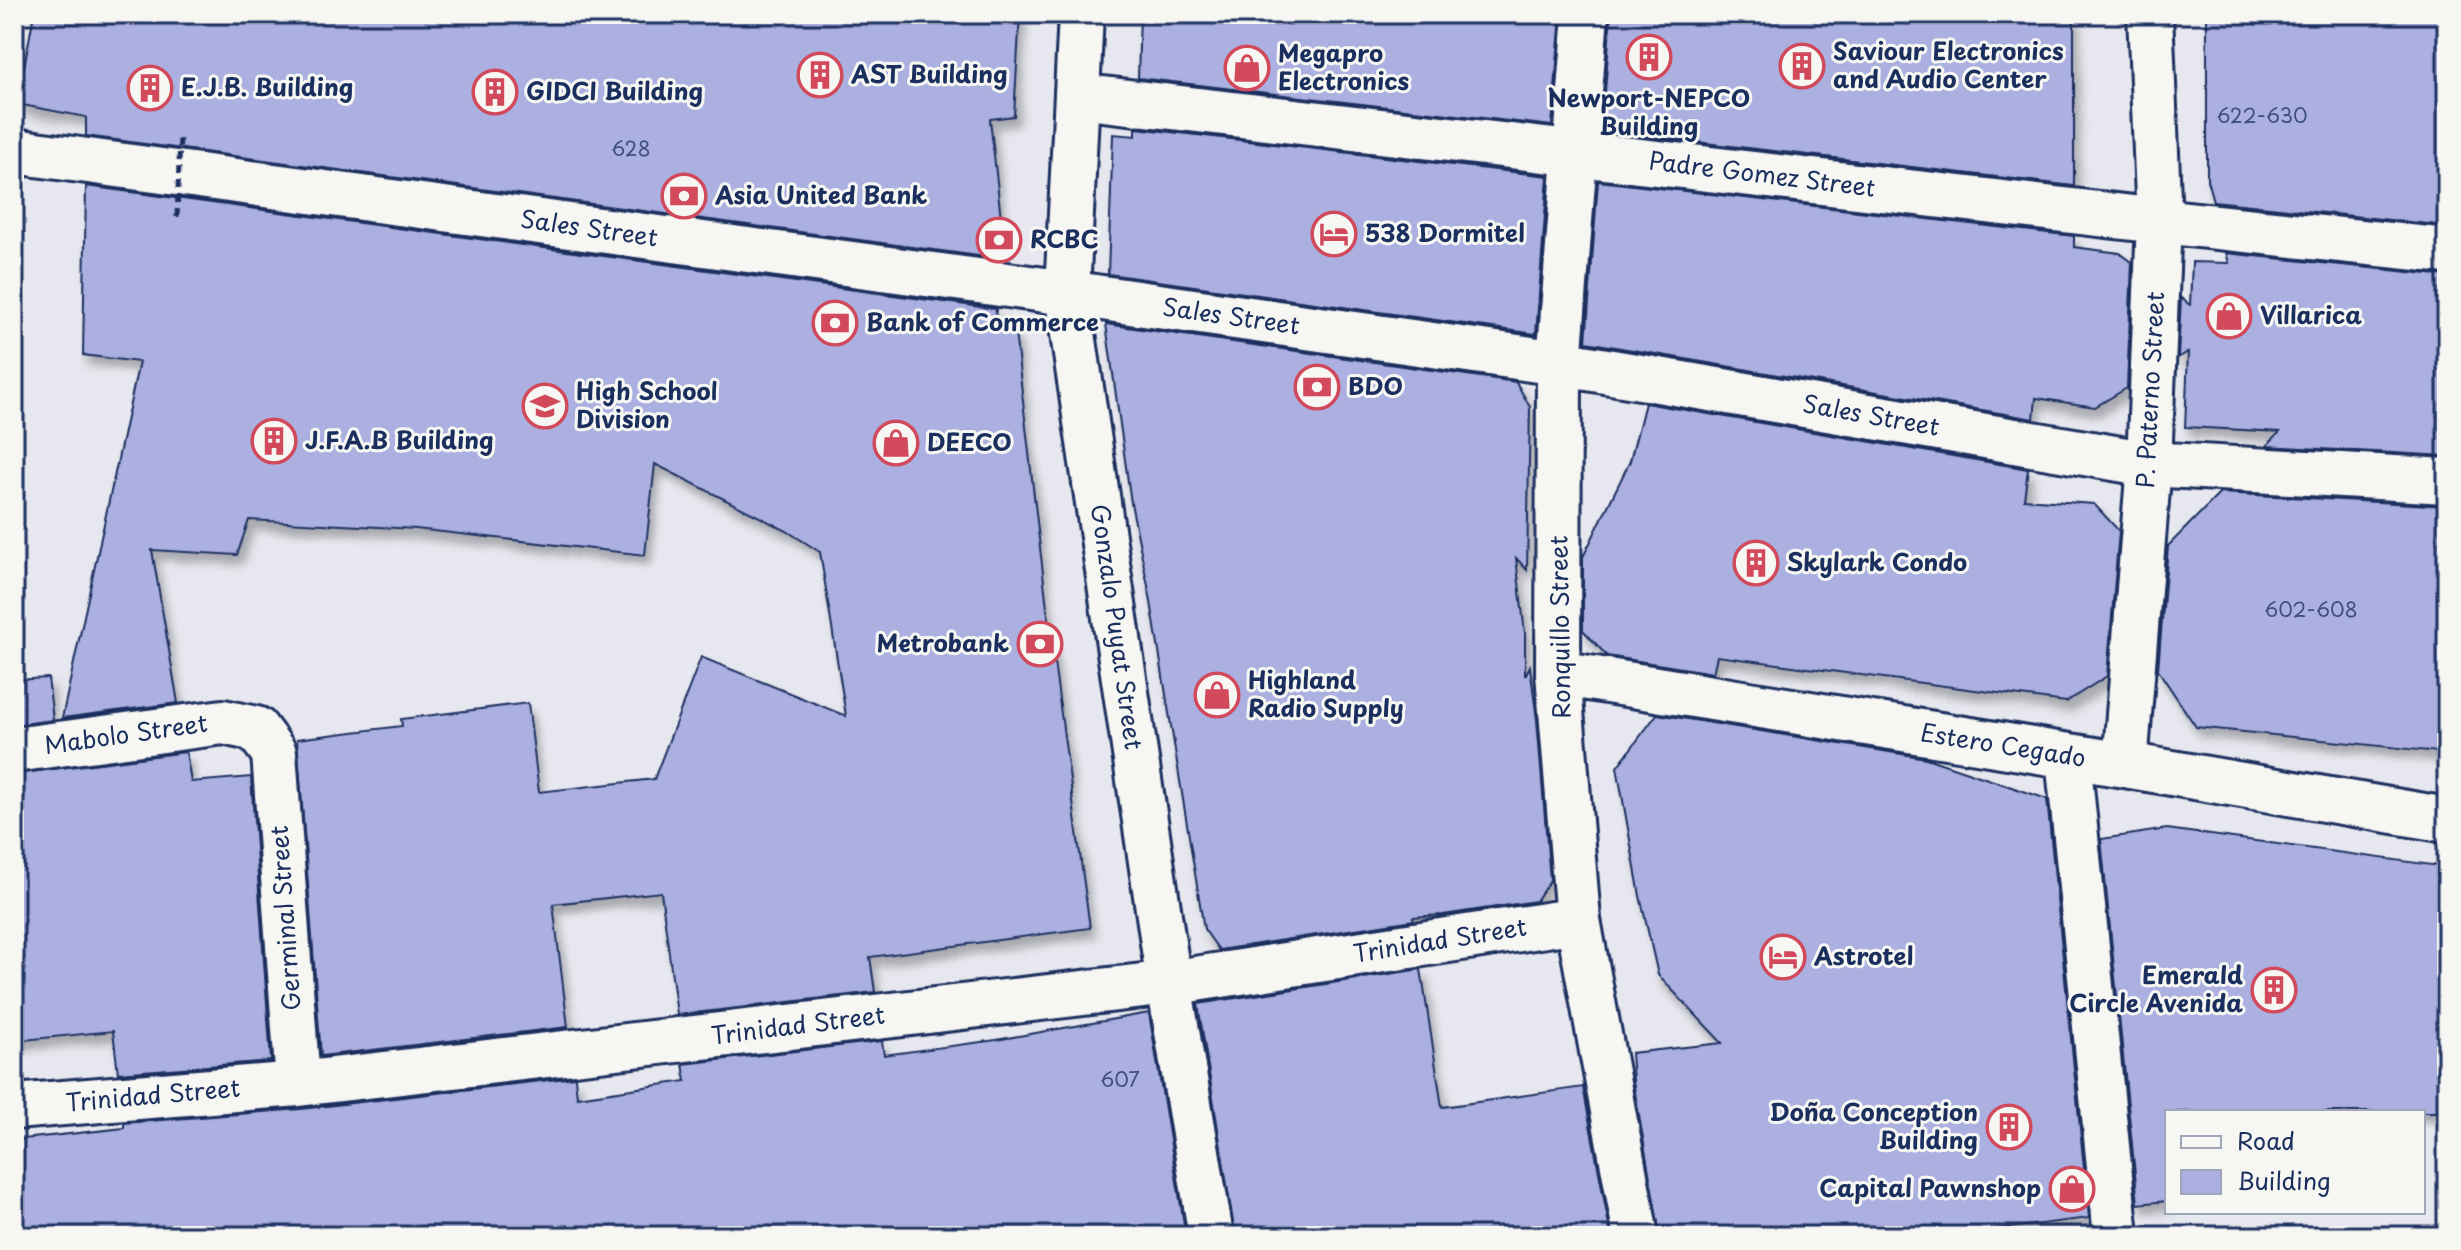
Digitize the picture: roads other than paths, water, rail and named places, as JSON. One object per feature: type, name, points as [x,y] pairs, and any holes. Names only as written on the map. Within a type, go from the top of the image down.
[{"type":"street","name":"Gonzalo Puyat Street","points":[[1081,14],[1067,293],[1169,983],[1211,1236]]},
{"type":"street","name":"Ronquillo Street","points":[[1586,14],[1559,363],[1558,673],[1578,920],[1636,1236]]},
{"type":"street","name":"P. Paterno Street","points":[[2125,765],[2149,464],[2159,221],[2150,14]]},
{"type":"street","name":"Padre Gomez Street","points":[[1077,96],[2159,221],[2447,251]]},
{"type":"street","name":"Sales Street","points":[[14,154],[21,152],[1067,293],[1559,363],[2149,464],[2447,481]]},
{"type":"street","name":"Estero Cegado","points":[[1558,673],[2447,820]]},
{"type":"street","name":"Mabolo Street","points":[[14,750],[223,722],[256,729],[274,753]]},
{"type":"street","name":"Germinal Street","points":[[274,753],[298,1084]]},
{"type":"street","points":[[2068,757],[2116,1236]]},
{"type":"street","name":"Trinidad Street","points":[[14,1107],[298,1084],[1169,983],[1578,920]]},
{"type":"tram line","points":[[2434,1236],[2447,1234]]},
{"type":"place","name":"Newport-NEPCO Building","points":[[1649,57]]},
{"type":"place","name":"Saviour Electronics and Audio Center","points":[[1802,66]]},
{"type":"place","name":"Megapro Electronics","points":[[1247,68]]},
{"type":"place","name":"AST Building","points":[[820,75]]},
{"type":"place","name":"E.J.B. Building","points":[[150,88]]},
{"type":"place","name":"GIDCI Building","points":[[495,92]]},
{"type":"place","name":"Asia United Bank","points":[[684,196]]},
{"type":"place","name":"538 Dormitel","points":[[1334,234]]},
{"type":"place","name":"RCBC","points":[[999,240]]},
{"type":"place","name":"Villarica","points":[[2229,316]]},
{"type":"place","name":"Bank of Commerce","points":[[835,323]]},
{"type":"place","name":"BDO","points":[[1317,387]]},
{"type":"place","name":"High School Division","points":[[545,406]]},
{"type":"place","name":"J.F.A.B Building","points":[[274,441]]},
{"type":"place","name":"DEECO","points":[[896,443]]},
{"type":"place","name":"Skylark Condo","points":[[1756,563]]},
{"type":"place","name":"Metrobank","points":[[1040,644]]},
{"type":"place","name":"Highland Radio Supply","points":[[1217,695]]},
{"type":"place","name":"Astrotel","points":[[1783,957]]},
{"type":"place","name":"Emerald Circle Avenida","points":[[2274,990]]},
{"type":"place","name":"Doña Conception Building","points":[[2009,1127]]},
{"type":"place","name":"Capital Pawnshop","points":[[2072,1189]]}]
